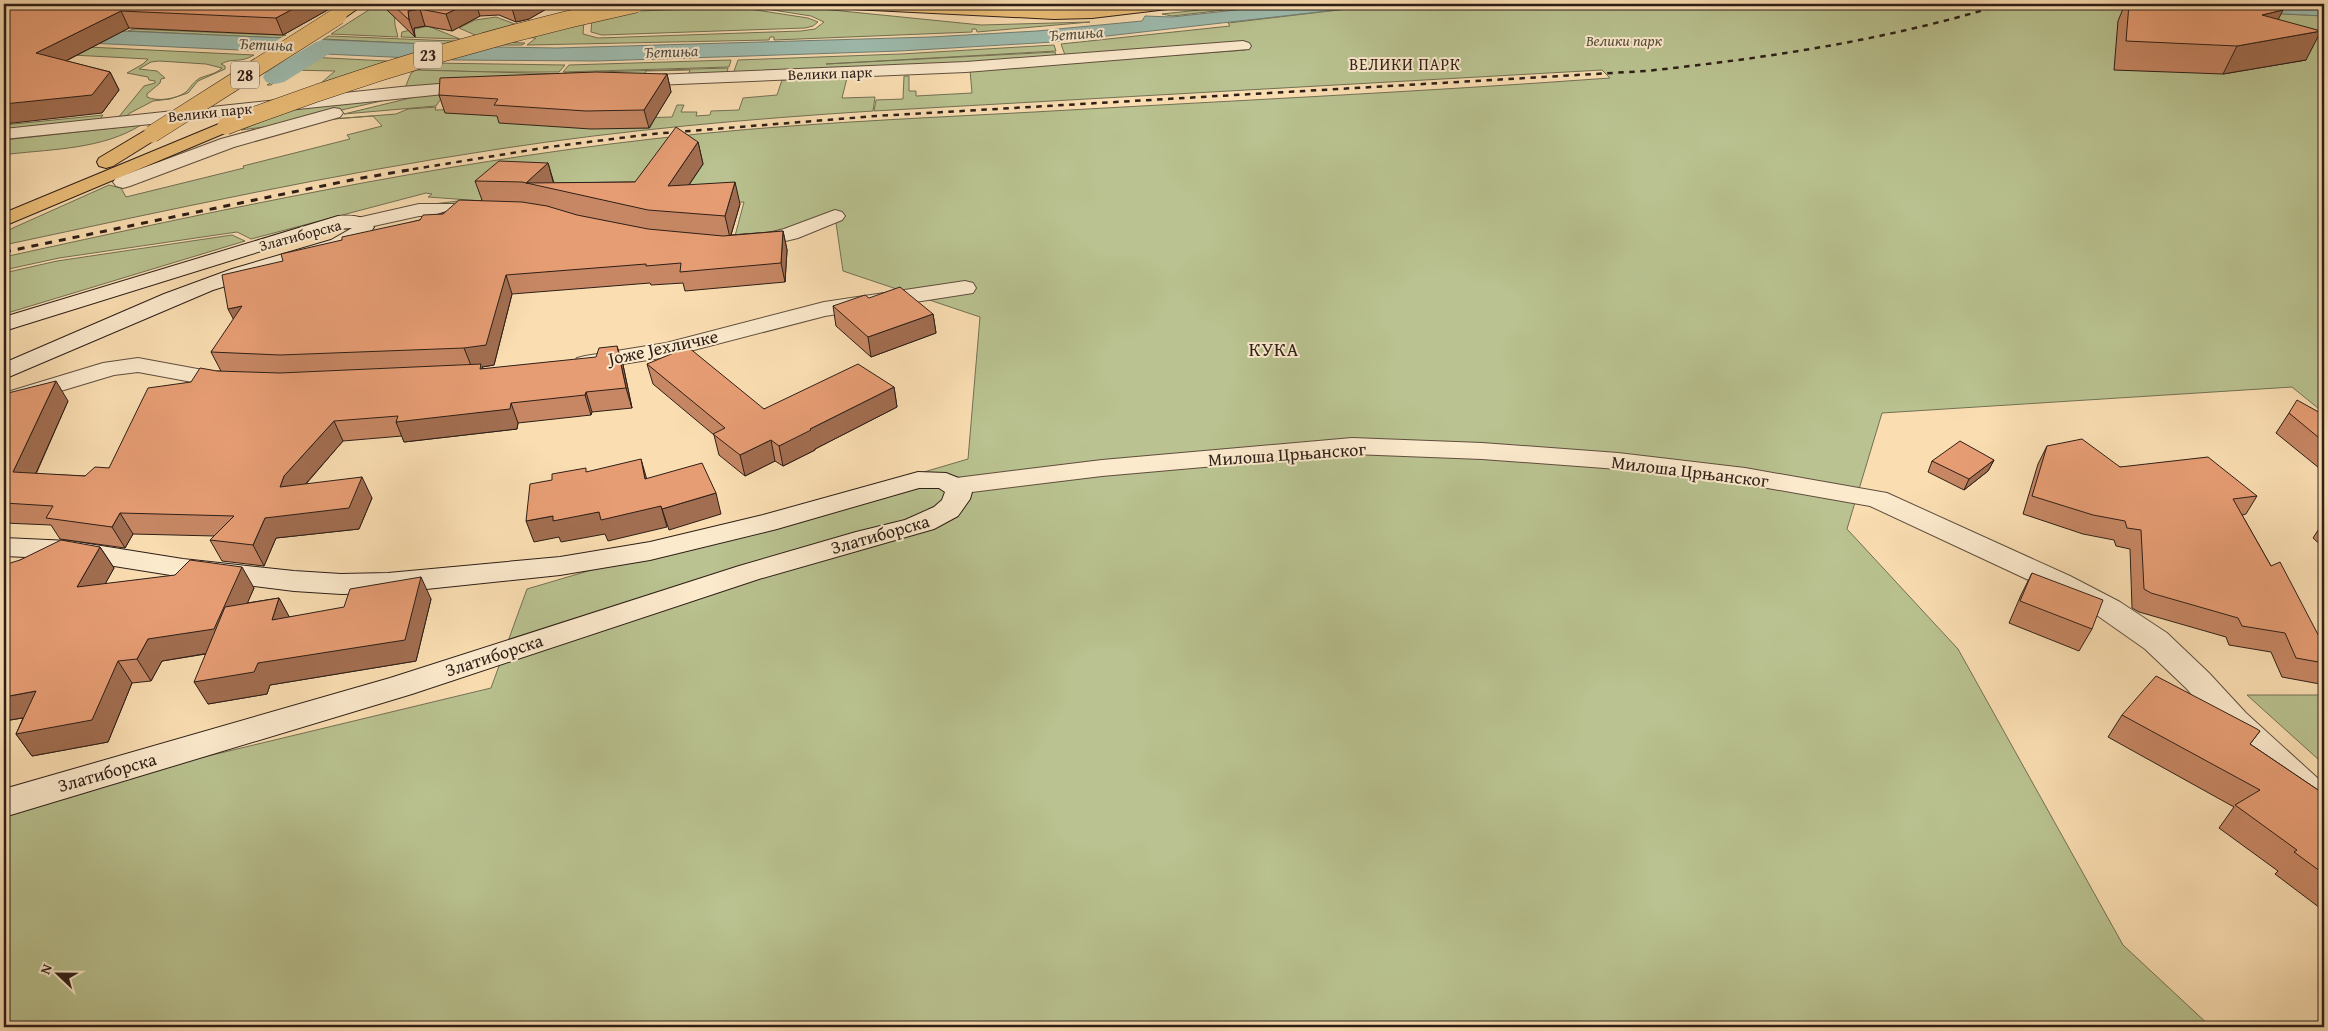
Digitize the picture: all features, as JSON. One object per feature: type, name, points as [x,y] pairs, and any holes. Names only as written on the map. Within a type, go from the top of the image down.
[{"type":"main road","name":"28","points":[[9,218],[152,134],[357,4]]},
{"type":"main road","name":"23","points":[[9,218],[226,126],[316,92],[424,56],[543,24],[636,4]]},
{"type":"main road","points":[[832,4],[933,10],[1071,14],[1176,4]]},
{"type":"main road","points":[[1006,12],[1094,4]]},
{"type":"street","name":"Велики парк","points":[[613,82],[961,68],[1243,46]]},
{"type":"street","name":"Велики парк","points":[[4,134],[416,90],[494,85]]},
{"type":"street","name":"Велики парк","points":[[123,182],[253,135],[301,121],[395,100],[412,94],[416,90]]},
{"type":"street","points":[[360,223],[419,210],[498,211]]},
{"type":"street","points":[[730,246],[782,237],[835,216]]},
{"type":"street","name":"Златиборска","points":[[4,324],[303,232],[339,223],[360,223],[364,227],[362,232],[344,243],[270,264],[180,294],[4,372]]},
{"type":"street","name":"Јоже Јехличке","points":[[564,365],[667,350],[824,309],[965,288]]},
{"type":"street","points":[[4,401],[111,368],[138,365],[227,382],[253,383]]},
{"type":"street","name":"Милоша Црњанског","points":[[956,486],[1102,468],[1352,446],[1482,451],[1618,461],[1745,476],[1877,499],[2060,582],[2109,609],[2156,640],[2198,680],[2234,722],[2324,804]]},
{"type":"street","points":[[8,560],[70,550],[183,568],[294,581],[341,584],[388,583],[521,570],[650,551],[767,523],[907,482],[934,479],[956,486]]},
{"type":"street","name":"Златиборска","points":[[4,803],[397,687],[777,564],[923,523],[949,509],[958,496],[956,486]]},
{"type":"green space","points":[[378,4],[394,4],[395,25],[398,37],[331,34]]},
{"type":"green space","points":[[666,4],[717,4],[808,18],[818,22],[813,26],[805,28],[602,35],[591,32],[592,19],[638,11],[725,8],[727,6],[640,9]]},
{"type":"green space","points":[[734,4],[772,4],[981,25],[1090,22],[977,32],[976,29],[972,29],[972,32],[774,40],[774,37],[770,37],[769,40],[527,45],[536,38],[517,37],[584,21],[583,34],[598,38],[801,31],[815,29],[824,22],[811,16]]},
{"type":"green space","points":[[894,4],[1060,4],[1010,7]]},
{"type":"green space","points":[[1255,4],[1277,4],[1172,16],[1162,14]]},
{"type":"green space","points":[[1389,4],[2162,4],[2228,11],[2324,16],[2324,413],[2292,387],[1882,413],[1847,529],[1958,649],[2123,945],[2211,1027],[4,1027],[4,805],[491,688],[527,589],[968,459],[980,317],[843,271],[835,216],[787,232],[735,236],[744,202],[688,205],[670,225],[541,211],[408,207],[458,201],[483,201],[428,197],[432,194],[426,193],[251,239],[237,232],[59,258],[4,270],[4,257],[165,222],[407,175],[570,149],[652,139],[747,129],[1610,78],[1602,70],[874,111],[876,100],[903,99],[904,76],[909,76],[909,91],[916,91],[916,96],[972,93],[970,70],[1246,50],[1240,41],[1235,43],[1065,55],[1061,44],[1230,26],[1228,23]]},
{"type":"green space","points":[[496,17],[515,24],[482,33],[499,42],[525,43],[522,45],[498,45],[459,28],[475,20]]},
{"type":"green space","points":[[428,26],[460,39],[401,37],[402,32]]},
{"type":"green space","points":[[134,29],[286,35],[281,38],[128,31]]},
{"type":"green space","points":[[329,36],[454,41],[441,45],[323,39]]},
{"type":"green space","points":[[46,45],[254,55],[249,58],[221,64],[225,66],[225,69],[198,81],[188,93],[170,99],[153,101],[124,118],[117,119],[144,86],[155,83],[155,81],[149,80],[148,77],[127,73],[148,59],[72,55],[4,56]],"holes":[[[151,62],[206,64],[222,68],[200,78],[186,92],[178,96],[167,99],[151,99],[147,97],[147,94],[160,83],[161,79],[165,78],[157,71],[139,69]]]},
{"type":"green space","points":[[1054,45],[1056,51],[826,64],[1055,52],[1056,55],[1012,60],[733,74],[738,60],[901,54]]},
{"type":"green space","points":[[309,57],[387,61],[321,83],[335,71],[290,70],[271,85],[267,85]]},
{"type":"green space","points":[[731,60],[729,67],[563,72],[569,65]]},
{"type":"green space","points":[[428,63],[565,65],[559,72],[416,70]]},
{"type":"green space","points":[[728,68],[727,74],[688,76],[690,70],[646,71],[643,77],[405,88],[411,73],[416,70],[565,74],[564,73]]},
{"type":"green space","points":[[847,78],[842,98],[875,97],[873,111],[686,126],[592,136],[499,149],[313,181],[4,245],[4,232],[109,185],[121,188],[126,197],[244,168],[243,166],[350,139],[347,135],[382,126],[373,116],[320,120],[396,114],[408,109],[436,107],[435,110],[474,109],[631,128],[650,128],[654,120],[638,120],[639,118],[672,117],[677,105],[684,105],[681,112],[697,112],[696,116],[710,115],[711,111],[739,110],[743,98],[777,95],[782,80]]},
{"type":"green space","points":[[431,93],[444,94],[436,106],[344,114]]},
{"type":"green space","points":[[390,99],[271,126],[241,130],[295,108]]},
{"type":"green space","points":[[103,115],[99,121],[4,131],[4,125]]},
{"type":"green space","points":[[141,125],[111,139],[78,147],[10,154],[4,149],[4,140]]},
{"type":"green space","points":[[232,235],[245,241],[4,314],[4,273],[57,261]]},
{"type":"green space","points":[[2247,695],[2324,695],[2324,760],[2319,760]]},
{"type":"water","name":"Ђетиња","points":[[1290,4],[1389,4],[1054,42],[900,51],[597,61],[455,60],[23,40],[4,26],[557,48],[931,37],[1037,31],[1142,21],[1145,16],[1172,17]]},
{"type":"water","points":[[2162,4],[2324,4],[2324,16],[2228,11]]},
{"type":"pier","points":[[284,36],[326,37],[299,55],[255,54]]},
{"type":"building","points":[[4,4],[302,4],[276,18],[121,11],[36,53],[110,72],[92,95],[4,104]]},
{"type":"building","points":[[392,4],[466,4],[446,14],[420,9],[408,11],[409,20]]},
{"type":"building","points":[[2129,4],[2246,4],[2283,10],[2262,15],[2321,31],[2237,46],[2126,41]]},
{"type":"building","points":[[596,72],[667,74],[644,110],[586,111],[494,105],[498,99],[439,95],[440,78]]},
{"type":"building","points":[[676,127],[698,142],[668,186],[735,182],[725,216],[648,210],[526,183],[635,182]]},
{"type":"building","points":[[499,161],[548,163],[526,183],[475,181]]},
{"type":"building","points":[[459,200],[522,202],[648,229],[723,236],[783,231],[781,263],[680,272],[681,263],[646,266],[646,264],[506,275],[486,345],[464,348],[280,355],[211,352],[242,306],[228,309],[222,275],[283,261],[281,254],[342,240],[342,237],[420,220],[423,215],[443,214]]},
{"type":"building","points":[[900,287],[933,314],[868,337],[833,306],[865,295],[869,298]]},
{"type":"building","points":[[617,346],[626,388],[586,392],[585,395],[511,403],[510,409],[396,422],[398,416],[334,421],[284,476],[280,487],[362,477],[349,508],[265,518],[253,545],[210,540],[234,516],[120,513],[112,527],[46,518],[53,506],[4,503],[4,394],[56,381],[13,472],[85,476],[95,467],[109,468],[148,388],[191,382],[200,368],[217,371],[280,373],[481,364],[480,369],[596,357],[599,348]]},
{"type":"building","points":[[688,347],[764,409],[858,364],[894,387],[779,446],[771,440],[740,455],[713,434],[725,428],[647,364]]},
{"type":"building","points":[[2297,400],[2324,415],[2324,442],[2289,413]]},
{"type":"building","points":[[2082,439],[2120,467],[2208,457],[2257,496],[2233,499],[2271,566],[2280,562],[2324,646],[2324,663],[2296,658],[2285,633],[2242,626],[2238,618],[2151,593],[2144,589],[2141,530],[2127,528],[2125,521],[2093,515],[2032,496],[2047,446]]},
{"type":"building","points":[[1960,441],[1994,460],[1969,479],[1932,461]]},
{"type":"building","points":[[641,459],[645,479],[702,463],[716,493],[662,509],[661,506],[601,520],[599,512],[553,521],[553,516],[526,521],[530,484],[552,480],[552,474],[586,468],[586,472]]},
{"type":"building","points":[[61,540],[100,547],[77,587],[175,575],[190,560],[242,567],[214,629],[148,639],[137,659],[118,661],[92,720],[16,734],[36,691],[4,697],[4,565],[20,560]]},
{"type":"building","points":[[2032,573],[2103,600],[2092,629],[2020,601]]},
{"type":"building","points":[[421,577],[405,640],[258,663],[254,672],[194,682],[225,607],[279,598],[272,620],[344,607],[350,589]]},
{"type":"building","points":[[2156,676],[2260,731],[2250,744],[2324,794],[2324,874],[2294,852],[2297,850],[2235,805],[2260,790],[2122,715]]},
{"type":"waterway","points":[[275,77],[324,47]]},
{"type":"railway","points":[[402,171],[549,147],[652,134],[876,116],[1646,71],[1782,54],[1871,38],[1960,17],[2004,4]]},
{"type":"railway","points":[[4,252],[356,179],[409,170]]},
{"type":"district","name":"ВЕЛИКИ ПАРК","points":[[1405,64]]},
{"type":"district","name":"КУКА","points":[[1274,349]]}]
